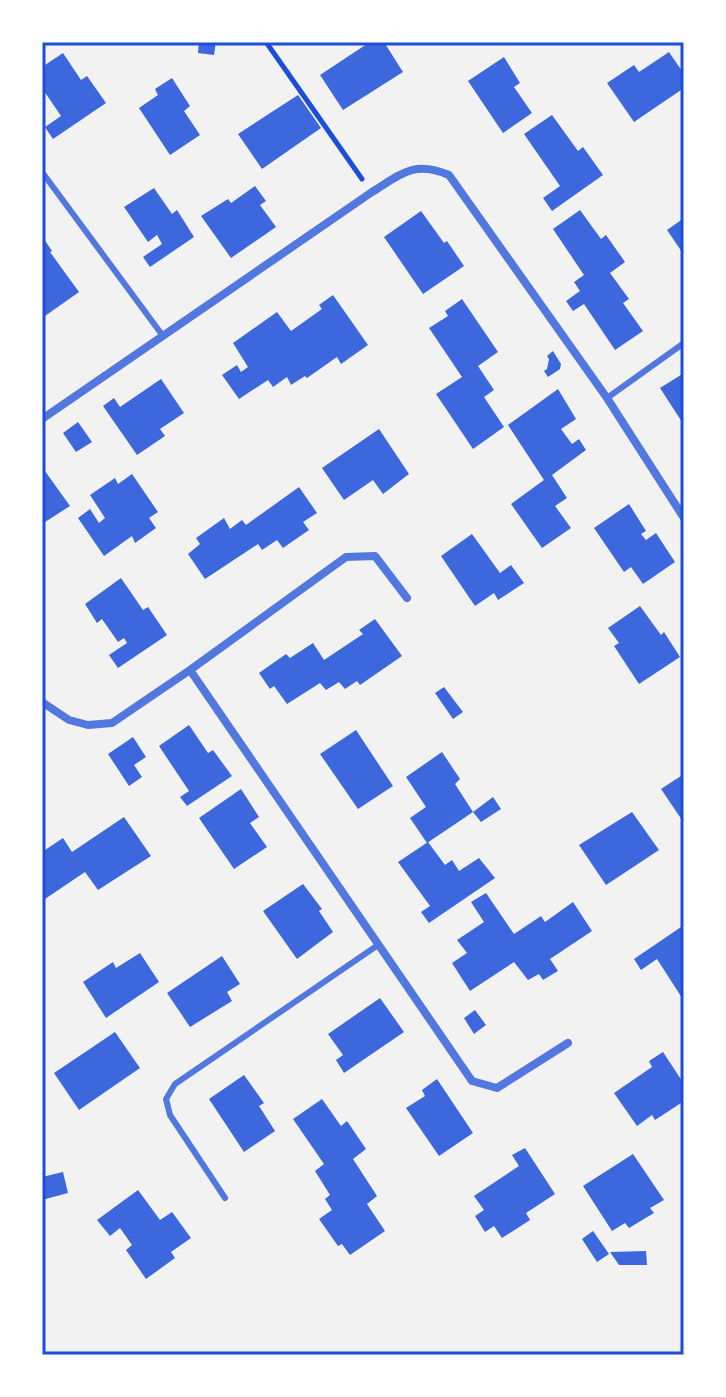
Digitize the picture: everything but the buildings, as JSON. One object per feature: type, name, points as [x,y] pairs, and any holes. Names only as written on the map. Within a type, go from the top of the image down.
[{"type":"street","points":[[42,419],[372,192],[412,168],[432,168],[449,175],[607,398],[684,518]]},
{"type":"street","points":[[42,702],[69,720],[88,725],[112,723],[346,557],[375,556],[407,598]]},
{"type":"street","points":[[190,670],[472,1081],[497,1088],[568,1043]]},
{"type":"lane","points":[[42,172],[163,336]]},
{"type":"lane","points":[[607,398],[684,343]]},
{"type":"lane","points":[[225,1198],[170,1115],[166,1099],[170,1091],[175,1084],[378,945]]},
{"type":"path","points":[[266,42],[372,192]]}]
